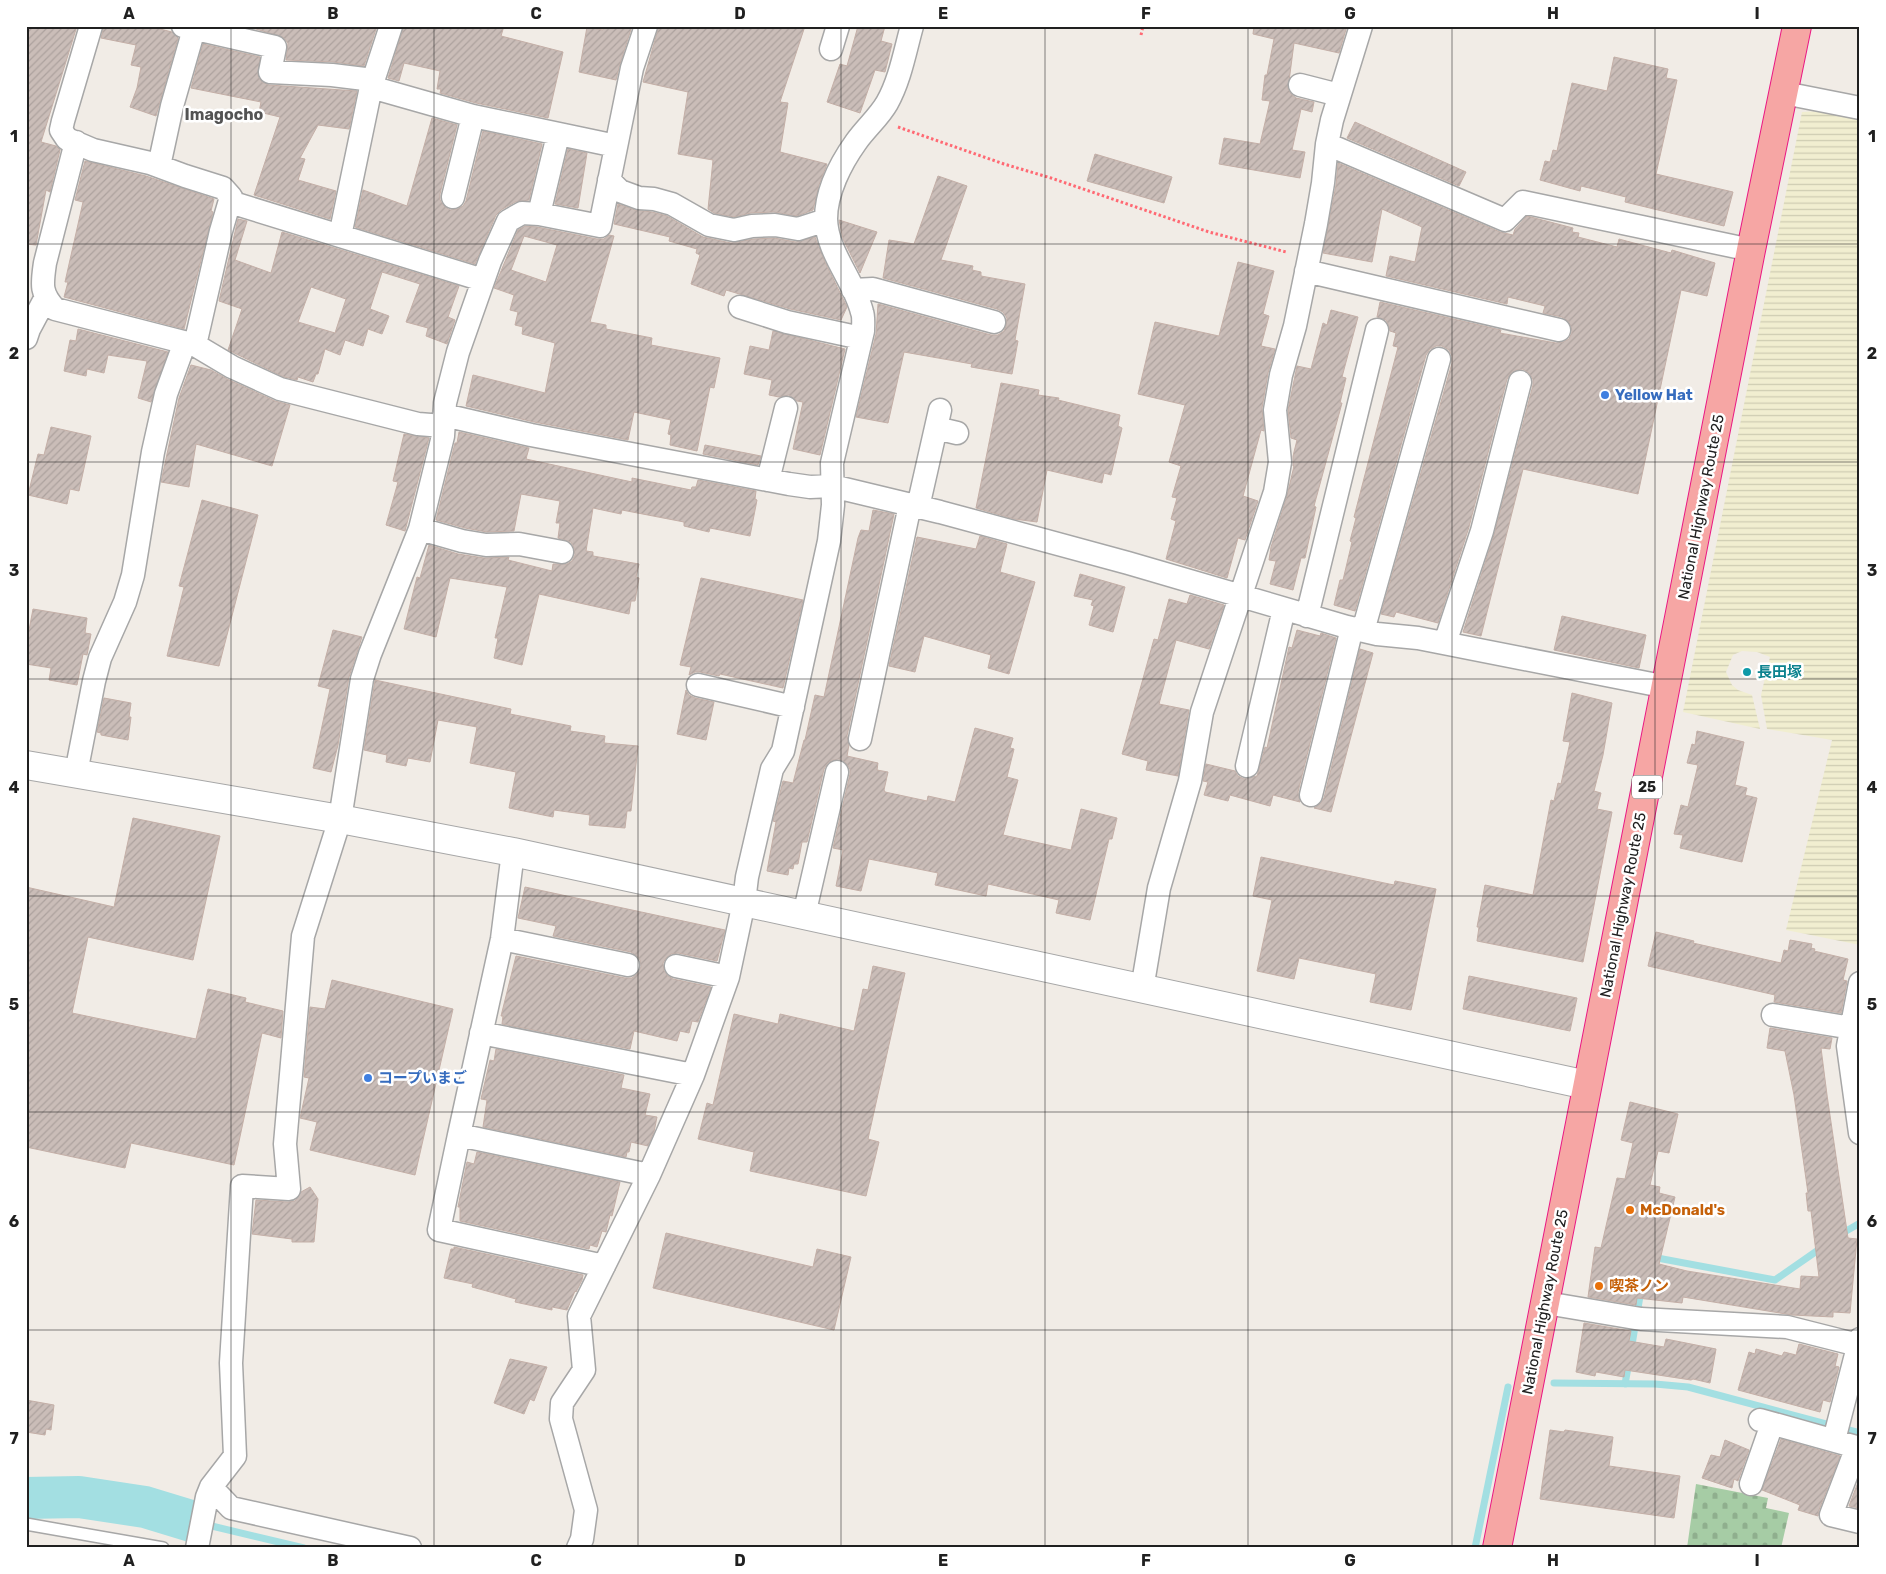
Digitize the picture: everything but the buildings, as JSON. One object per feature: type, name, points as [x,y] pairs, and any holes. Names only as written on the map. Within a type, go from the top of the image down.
[{"type":"highway","name":"National Highway Route 25","points":[[1497,1548],[1751,250],[1797,26]]},
{"type":"street","points":[[76,773],[100,658],[125,602],[133,575],[152,452],[166,394],[190,343],[231,197],[223,188],[159,166],[93,150],[68,139],[61,130],[62,121],[91,26]]},
{"type":"street","points":[[340,236],[372,83],[391,26]]},
{"type":"street","points":[[197,1546],[209,1492],[235,1456],[231,1363],[242,1186],[289,1189],[284,1144],[303,936],[340,819],[362,679],[370,654],[420,529],[433,479],[448,386],[458,352],[483,280],[508,221],[522,213],[539,214],[600,226],[632,68],[646,26]]},
{"type":"street","points":[[831,49],[838,26]]},
{"type":"street","points":[[578,1548],[582,1539],[586,1510],[561,1419],[562,1402],[584,1370],[579,1316],[649,1175],[693,1074],[728,977],[744,902],[747,877],[772,769],[783,751],[829,541],[833,505],[832,463],[861,338],[862,312],[832,247],[826,220],[828,201],[844,161],[857,141],[876,120],[888,102],[895,85],[912,26]]},
{"type":"street","points":[[1142,989],[1158,896],[1190,781],[1202,712],[1274,492],[1280,462],[1275,410],[1281,375],[1295,326],[1308,264],[1323,183],[1327,144],[1361,26]]},
{"type":"street","points":[[159,166],[189,27],[275,46],[270,72],[332,75],[372,83],[474,116],[616,146]]},
{"type":"street","points":[[1300,85],[1340,95]]},
{"type":"street","points":[[1784,93],[1860,108]]},
{"type":"street","points":[[454,197],[474,116]]},
{"type":"street","points":[[539,214],[558,135]]},
{"type":"street","points":[[76,142],[35,273],[42,283],[45,299],[55,309],[190,343],[232,367],[280,389],[418,424],[444,420],[768,480],[810,487],[832,486],[1128,563],[1307,616],[1358,629],[1445,643],[1667,687]]},
{"type":"street","points":[[1327,144],[1505,220],[1523,202],[1751,250]]},
{"type":"street","points":[[609,180],[620,191],[639,198],[654,199],[672,204],[709,225],[734,230],[752,226],[775,225],[798,229],[826,220]]},
{"type":"street","points":[[230,202],[483,280]]},
{"type":"street","points":[[1308,264],[1559,330]]},
{"type":"street","points":[[853,290],[873,289],[994,322]]},
{"type":"street","points":[[26,338],[45,299]]},
{"type":"street","points":[[740,308],[787,322],[861,338]]},
{"type":"street","points":[[1307,616],[1377,330]]},
{"type":"street","points":[[1311,794],[1439,359]]},
{"type":"street","points":[[1445,643],[1482,531],[1520,382]]},
{"type":"street","points":[[768,480],[786,408]]},
{"type":"street","points":[[860,739],[914,506],[938,419],[958,433]]},
{"type":"street","points":[[420,529],[462,541],[486,545],[519,544],[546,555]]},
{"type":"street","points":[[1247,766],[1284,609]]},
{"type":"street","points":[[698,685],[793,707]]},
{"type":"street","points":[[26,765],[340,819],[513,852],[1587,1086]]},
{"type":"street","points":[[804,915],[837,772]]},
{"type":"street","points":[[513,852],[502,939],[439,1230],[604,1266]]},
{"type":"street","points":[[502,939],[628,965]]},
{"type":"street","points":[[676,966],[728,977]]},
{"type":"street","points":[[1858,997],[1848,1046],[1860,1133]]},
{"type":"street","points":[[1773,1015],[1852,1028]]},
{"type":"street","points":[[481,1033],[693,1074]]},
{"type":"street","points":[[459,1135],[649,1175]]},
{"type":"street","points":[[1546,1303],[1635,1318],[1787,1327],[1859,1342],[1837,1430]]},
{"type":"street","points":[[1751,1484],[1766,1422],[1837,1430],[1858,1447],[1831,1516],[1860,1522]]},
{"type":"street","points":[[209,1492],[231,1508],[410,1548]]},
{"type":"lane","points":[[26,1524],[163,1548]]},
{"type":"path","points":[[1141,35],[1143,26]]},
{"type":"path","points":[[876,120],[1308,264]]},
{"type":"shaded area","points":[[1818,111],[1860,120],[1860,945],[1786,930],[1832,740],[1767,729],[1761,695],[1770,657],[1757,652],[1742,651],[1733,655],[1726,672],[1732,685],[1738,690],[1752,695],[1760,729],[1683,712],[1802,112]]},
{"type":"green space","points":[[1696,1484],[1768,1498],[1766,1508],[1789,1513],[1781,1548],[1687,1548]]},
{"type":"waterway","points":[[1841,1234],[1860,1223]]},
{"type":"waterway","points":[[1652,1257],[1775,1280],[1824,1246]]},
{"type":"waterway","points":[[1631,1351],[1641,1290]]},
{"type":"waterway","points":[[1625,1384],[1629,1362]]},
{"type":"waterway","points":[[1554,1383],[1655,1384],[1688,1387],[1860,1433]]},
{"type":"waterway","points":[[1475,1548],[1508,1387]]},
{"type":"waterway","points":[[26,1498],[79,1497],[145,1507],[191,1521]]},
{"type":"waterway","points":[[191,1521],[304,1548]]},
{"type":"place","name":"Yellow Hat","points":[[1605,395]]},
{"type":"place","name":"長田塚","points":[[1747,672]]},
{"type":"place","name":"コープいまご","points":[[368,1078]]},
{"type":"place","name":"McDonald's","points":[[1630,1210]]},
{"type":"place","name":"喫茶ノン","points":[[1599,1286]]},
{"type":"district","name":"Imagocho","points":[[224,114]]}]
